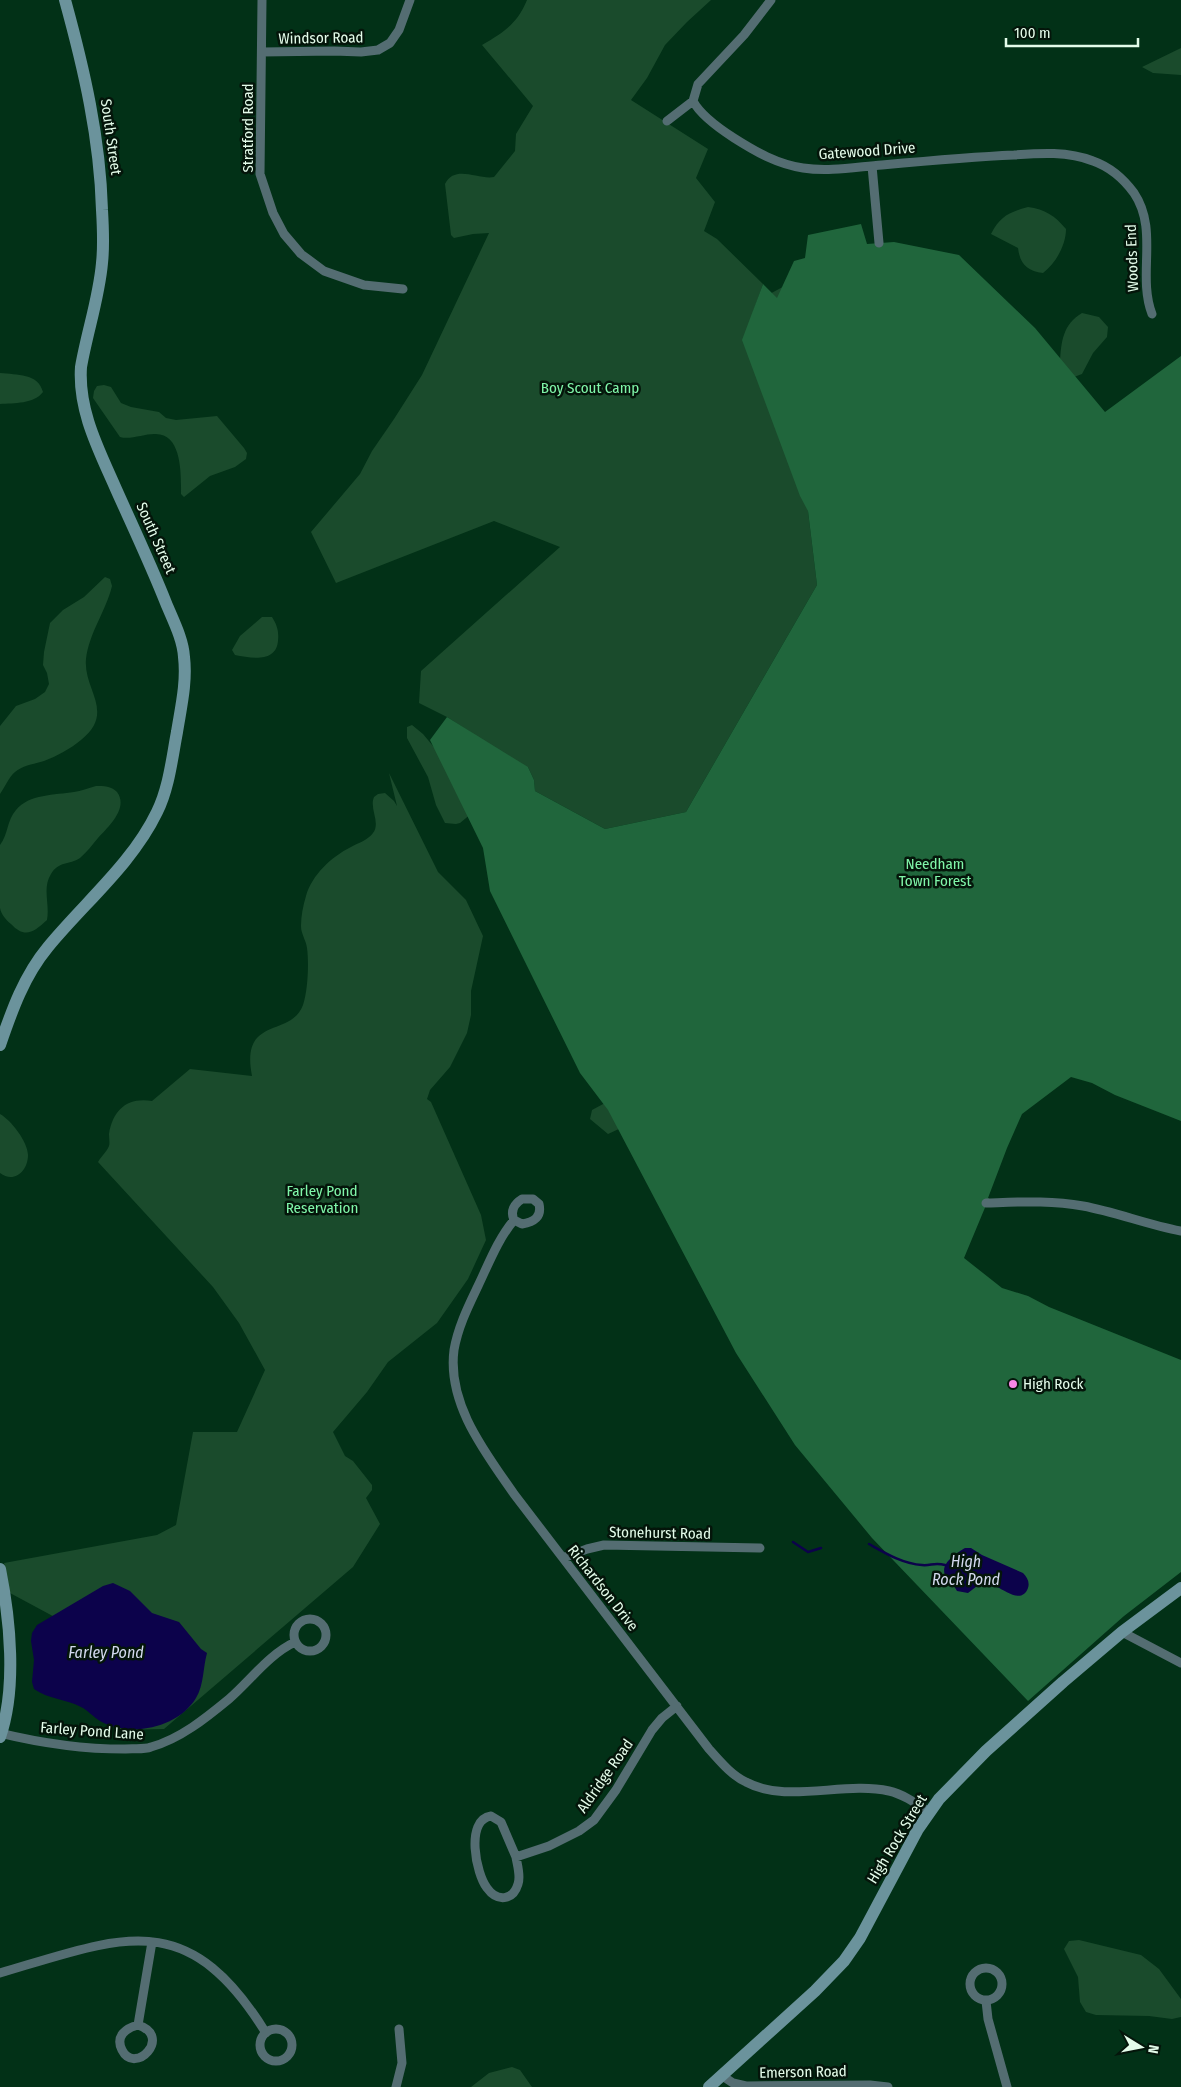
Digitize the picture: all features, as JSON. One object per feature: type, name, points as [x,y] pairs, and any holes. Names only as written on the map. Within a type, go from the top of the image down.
[{"type":"street","name":"South Street","points":[[0,1044],[14,1002],[32,970],[47,948],[139,843],[158,811],[171,763],[185,683],[184,655],[174,622],[97,446],[82,402],[81,367],[100,281],[102,263],[102,200],[93,116],[66,0]]},
{"type":"street","name":"Stratford Road","points":[[262,0],[260,174],[273,213],[284,234],[301,254],[317,267],[333,276],[364,285],[403,289]]},
{"type":"street","name":"Windsor Road","points":[[262,52],[361,52],[378,50],[390,43],[399,30],[410,0]]},
{"type":"street","points":[[667,122],[693,101],[698,84],[744,35],[771,0]]},
{"type":"street","name":"Gatewood Drive","points":[[693,101],[700,110],[726,132],[751,149],[780,162],[805,168],[822,170],[1035,154]]},
{"type":"street","name":"Woods End","points":[[1035,154],[1068,154],[1091,160],[1115,172],[1134,193],[1139,202],[1146,228],[1146,294],[1152,314]]},
{"type":"street","points":[[872,166],[879,243]]},
{"type":"street","points":[[986,1203],[1064,1203],[1085,1206],[1146,1224],[1181,1231]]},
{"type":"street","name":"Richardson Drive","points":[[514,1220],[501,1238],[463,1320],[454,1350],[454,1379],[458,1396],[468,1421],[486,1453],[708,1749],[729,1770],[746,1783],[789,1792],[871,1788],[891,1792],[929,1812]]},
{"type":"street","name":"Stonehurst Road","points":[[563,1558],[604,1545],[760,1548]]},
{"type":"street","points":[[0,1568],[10,1669],[8,1696],[0,1735]]},
{"type":"street","name":"High Rock Street","points":[[709,2087],[815,1991],[844,1961],[860,1938],[906,1851],[939,1799],[1018,1723],[1122,1632],[1181,1588]]},
{"type":"street","points":[[1122,1632],[1181,1663]]},
{"type":"street","name":"Farley Pond Lane","points":[[0,1735],[48,1744],[117,1749],[149,1748],[168,1741],[198,1724],[230,1698],[276,1654],[295,1642]]},
{"type":"street","name":"Aldridge Road","points":[[516,1857],[549,1846],[579,1831],[594,1820],[616,1790],[652,1730],[662,1718],[677,1706]]},
{"type":"street","points":[[491,1816],[501,1822],[516,1857],[519,1883],[514,1893],[508,1898],[500,1898],[492,1894],[486,1888],[479,1871],[475,1844],[477,1828],[482,1820],[491,1816]]},
{"type":"street","points":[[0,1973],[95,1945],[131,1940],[152,1942],[184,1949],[210,1965],[230,1984],[266,2033]]},
{"type":"street","points":[[138,2025],[152,1942]]},
{"type":"street","points":[[986,2001],[988,2019],[1007,2087]]},
{"type":"street","points":[[396,2087],[402,2063],[399,2029]]},
{"type":"street","name":"Emerson Road","points":[[721,2075],[733,2082],[746,2086],[870,2085],[888,2087]]},
{"type":"green space","name":"Boy Scout Camp","points":[[527,0],[711,0],[665,45],[647,78],[631,100],[708,149],[696,178],[715,202],[704,231],[717,239],[763,284],[753,312],[764,297],[792,282],[808,511],[817,585],[686,812],[605,829],[535,791],[534,780],[528,767],[460,823],[445,823],[436,805],[428,777],[407,738],[407,727],[412,725],[423,734],[438,752],[472,733],[447,717],[419,703],[421,671],[560,547],[494,521],[336,583],[311,532],[360,474],[372,451],[422,375],[489,233],[454,238],[451,235],[445,184],[449,178],[461,174],[494,177],[515,151],[516,134],[533,106],[482,45],[509,27],[519,15]]},
{"type":"green space","points":[[1181,48],[1181,75],[1153,73],[1142,67]]},
{"type":"green space","points":[[1028,207],[1040,209],[1049,214],[1066,229],[1066,235],[1059,253],[1043,273],[1025,266],[1018,248],[991,234],[998,223],[1006,216]]},
{"type":"green space","name":"Needham Town Forest","points":[[861,224],[867,244],[894,242],[959,255],[1035,328],[1105,412],[1181,356],[1181,1121],[1115,1095],[1092,1083],[1071,1077],[1022,1114],[964,1258],[1002,1288],[1028,1296],[1049,1307],[1181,1360],[1181,1572],[1124,1616],[1028,1701],[872,1538],[795,1445],[736,1353],[608,1110],[580,1073],[490,891],[483,848],[430,740],[447,717],[528,767],[534,780],[535,791],[605,829],[686,812],[817,585],[808,511],[800,496],[742,340],[763,284],[777,298],[794,261],[805,258],[808,235]]},
{"type":"green space","points":[[1082,313],[1099,317],[1108,327],[1107,337],[1093,353],[1082,374],[1074,377],[1060,362],[1061,347],[1067,328]]},
{"type":"green space","points":[[0,373],[32,378],[37,381],[43,392],[29,401],[0,404]]},
{"type":"green space","points":[[97,386],[111,387],[121,403],[131,407],[159,412],[166,418],[176,420],[217,416],[244,448],[247,453],[246,459],[235,467],[210,476],[184,497],[181,494],[178,457],[170,440],[163,435],[154,434],[128,438],[120,437],[93,398]]},
{"type":"green space","points":[[105,577],[110,579],[112,586],[90,640],[86,659],[86,670],[97,710],[96,720],[91,730],[81,740],[59,755],[25,766],[15,772],[0,794],[0,726],[16,706],[35,699],[45,692],[49,684],[43,665],[50,623],[63,610],[84,597]]},
{"type":"green space","points":[[262,617],[272,617],[277,628],[278,641],[273,653],[268,656],[255,658],[235,655],[232,650],[240,636]]},
{"type":"green space","name":"Farley Pond Reservation","points":[[389,773],[438,872],[466,900],[483,936],[471,991],[471,1015],[467,1033],[450,1067],[430,1090],[427,1099],[431,1102],[481,1215],[486,1240],[468,1279],[437,1323],[388,1362],[367,1392],[333,1432],[345,1456],[353,1461],[372,1485],[372,1490],[366,1498],[380,1524],[353,1567],[164,1729],[116,1730],[117,1715],[62,1621],[10,1593],[4,1563],[157,1535],[176,1525],[193,1432],[237,1432],[265,1370],[239,1323],[213,1287],[98,1162],[109,1146],[109,1134],[114,1118],[128,1103],[143,1100],[152,1101],[190,1069],[252,1076],[250,1057],[253,1044],[260,1035],[297,1015],[305,999],[308,961],[301,922],[309,888],[323,867],[373,833],[376,824],[373,806],[374,797],[385,793],[397,806]]},
{"type":"green space","points":[[96,786],[110,787],[117,792],[120,804],[116,817],[80,858],[57,867],[51,874],[47,885],[47,920],[38,928],[29,932],[16,929],[6,919],[0,908],[0,845],[5,837],[13,814],[21,805],[35,798],[77,792]]},
{"type":"green space","points":[[605,1103],[621,1128],[608,1134],[590,1119],[592,1110]]},
{"type":"green space","points":[[0,1114],[18,1132],[25,1144],[28,1155],[23,1171],[10,1177],[0,1173]]},
{"type":"green space","points":[[1079,1940],[1141,1955],[1159,1969],[1181,1999],[1181,2017],[1172,2019],[1149,2016],[1096,2015],[1086,2012],[1080,2002],[1078,1977],[1064,1949],[1069,1941]]},
{"type":"green space","points":[[512,2067],[520,2070],[532,2087],[471,2087],[489,2073]]},
{"type":"water","name":"High Rock Pond","points":[[965,1548],[971,1548],[982,1555],[1023,1573],[1029,1584],[1025,1593],[1018,1596],[1014,1595],[987,1583],[981,1583],[968,1593],[957,1591],[946,1577],[944,1571],[950,1559]]},
{"type":"water","name":"Farley Pond","points":[[113,1583],[130,1591],[152,1613],[179,1622],[201,1649],[207,1653],[199,1693],[188,1708],[178,1717],[166,1723],[139,1729],[125,1729],[112,1726],[100,1721],[81,1707],[45,1695],[34,1689],[32,1682],[34,1660],[31,1641],[32,1633],[37,1625],[103,1586]]},
{"type":"waterway","points":[[793,1542],[808,1552],[821,1548]]},
{"type":"waterway","points":[[869,1544],[894,1558],[908,1563],[945,1565]]},
{"type":"place","name":"High Rock","points":[[1013,1384]]}]
